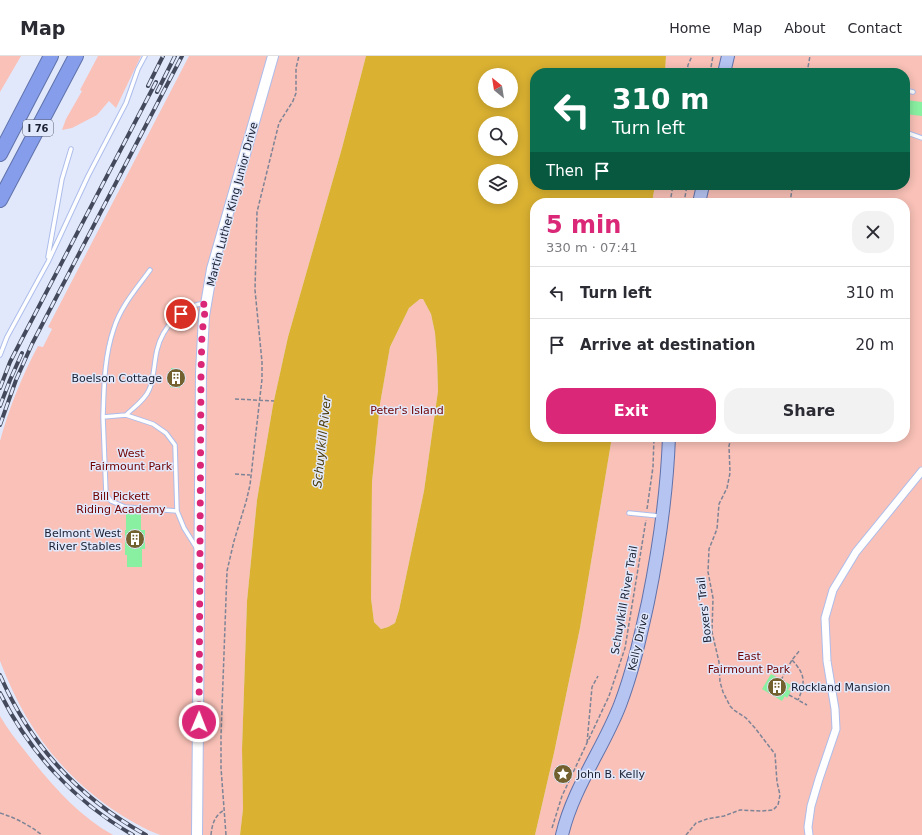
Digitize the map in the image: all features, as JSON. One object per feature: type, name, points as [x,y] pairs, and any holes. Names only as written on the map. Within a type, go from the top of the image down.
[{"type":"highway","name":"I 76","points":[[0,154],[51,56]]},
{"type":"highway","name":"I 76","points":[[0,200],[76,56]]},
{"type":"main road","name":"Martin Luther King Junior Drive","points":[[197,835],[202,333],[216,253],[273,56]]},
{"type":"main road","points":[[725,68],[728,56]]},
{"type":"main road","name":"Kelly Drive","points":[[557,833],[612,723],[631,676],[650,592],[662,517],[669,442]]},
{"type":"street","points":[[809,835],[808,827],[812,806],[819,779],[836,729],[835,709],[827,661],[825,618],[833,590],[856,552],[922,471]]},
{"type":"lane","points":[[0,355],[7,337],[48,262],[88,176],[126,103],[138,69],[145,56]]},
{"type":"lane","points":[[910,134],[922,138]]},
{"type":"lane","points":[[48,262],[62,179],[71,149]]},
{"type":"lane","points":[[150,270],[128,299],[114,327],[104,370],[103,417],[106,494],[111,501],[125,507],[177,511]]},
{"type":"lane","points":[[126,415],[149,390],[159,342],[168,328],[188,308],[200,304],[206,304]]},
{"type":"lane","points":[[103,417],[126,415],[153,424],[166,432],[175,445],[177,511],[184,528],[200,554]]},
{"type":"lane","points":[[629,513],[662,517]]},
{"type":"path","points":[[226,835],[221,768],[221,736],[226,571],[246,502],[259,399],[262,362],[255,290],[257,212],[279,123],[296,93],[296,68],[299,56]]},
{"type":"path","points":[[688,68],[692,56]]},
{"type":"path","points":[[711,68],[713,56]]},
{"type":"path","points":[[808,68],[810,56]]},
{"type":"path","points":[[235,399],[259,399],[274,401]]},
{"type":"path","points":[[648,506],[653,468],[654,442]]},
{"type":"path","name":"Boxers' Trail","points":[[686,835],[696,823],[707,819],[724,816],[740,810],[772,810],[778,805],[780,795],[777,782],[775,754],[746,718],[730,706],[723,692],[720,682],[717,651],[712,632],[713,598],[708,572],[709,549],[717,529],[719,504],[727,488],[730,473],[730,442]]},
{"type":"path","points":[[235,474],[250,475]]},
{"type":"path","name":"Schuylkill River Trail","points":[[557,833],[562,796],[609,696],[625,648],[646,522]]},
{"type":"path","points":[[781,680],[792,660],[800,650]]},
{"type":"path","points":[[792,660],[802,674],[804,682],[803,690],[798,700]]},
{"type":"path","points":[[586,745],[592,687],[598,676]]},
{"type":"path","points":[[789,694],[807,705]]},
{"type":"path","points":[[211,835],[216,816],[224,810]]},
{"type":"path","points":[[0,813],[20,820],[42,835]]},
{"type":"green space","points":[[0,56],[21,56],[0,92]]},
{"type":"green space","points":[[98,56],[141,56],[116,108],[109,101],[97,115],[72,128],[62,130],[66,119],[82,91],[80,90]]},
{"type":"green space","name":"West Fairmount Park","points":[[189,56],[366,56],[342,148],[288,337],[273,405],[257,500],[247,601],[242,749],[243,809],[240,835],[161,835],[129,820],[112,809],[92,794],[75,778],[44,744],[20,705],[9,684],[0,661],[0,441],[7,416],[32,357],[38,346],[43,347],[52,329],[48,327]]},
{"type":"green space","name":"East Fairmount Park","points":[[666,56],[922,56],[922,835],[535,835],[580,628],[611,442],[910,442],[910,198],[653,198],[654,190],[910,190],[910,68],[665,68]]},
{"type":"green space","name":"Peter's Island","points":[[420,299],[423,299],[431,314],[435,333],[438,391],[424,491],[399,610],[395,623],[381,629],[374,622],[371,598],[372,482],[380,404],[390,347],[409,308]]},
{"type":"green space","points":[[0,716],[44,775],[65,798],[88,818],[113,835],[0,835]]},
{"type":"water","name":"Schuylkill River","points":[[366,56],[666,56],[665,68],[530,68],[530,190],[654,190],[653,198],[530,198],[530,442],[611,442],[580,628],[535,835],[240,835],[243,809],[242,749],[247,601],[257,500],[273,405],[288,337],[342,148]],"holes":[[[420,299],[423,299],[431,314],[435,333],[438,391],[424,491],[399,610],[395,623],[381,629],[374,622],[371,598],[372,482],[380,404],[390,347],[409,308]]]},
{"type":"building","points":[[910,100],[922,102],[922,116],[910,115]]},
{"type":"building","name":"Boelson Cottage","points":[[171,368],[180,369],[180,388],[170,387]]},
{"type":"building","name":"Belmont West River Stables","points":[[126,511],[141,512],[141,530],[145,530],[145,549],[142,549],[142,567],[127,567],[127,555],[125,555]]},
{"type":"building","name":"Rockland Mansion","points":[[771,674],[791,685],[788,690],[791,691],[787,698],[785,696],[782,701],[762,689]]},
{"type":"railway","points":[[148,86],[163,56]]},
{"type":"railway","points":[[157,92],[175,56]]},
{"type":"railway","points":[[0,425],[16,380],[32,344],[182,56]]},
{"type":"railway","points":[[0,388],[10,362],[156,82]]},
{"type":"railway","points":[[0,406],[22,353]]},
{"type":"railway","points":[[0,675],[12,701],[26,725],[59,767],[99,804],[121,820],[146,835]]},
{"type":"railway","points":[[0,693],[25,735],[56,774],[92,807],[133,835]]},
{"type":"place","name":"Boelson Cottage","points":[[176,378]]},
{"type":"place","name":"Belmont West River Stables","points":[[135,539]]},
{"type":"place","name":"Rockland Mansion","points":[[777,687]]},
{"type":"place","name":"John B. Kelly","points":[[563,774]]},
{"type":"route","points":[[181,314],[188,308],[200,304],[206,304],[202,333],[201,373],[199,722]]},
{"type":"park label","name":"Bill Pickett Riding Academy","points":[[121,502]]}]
